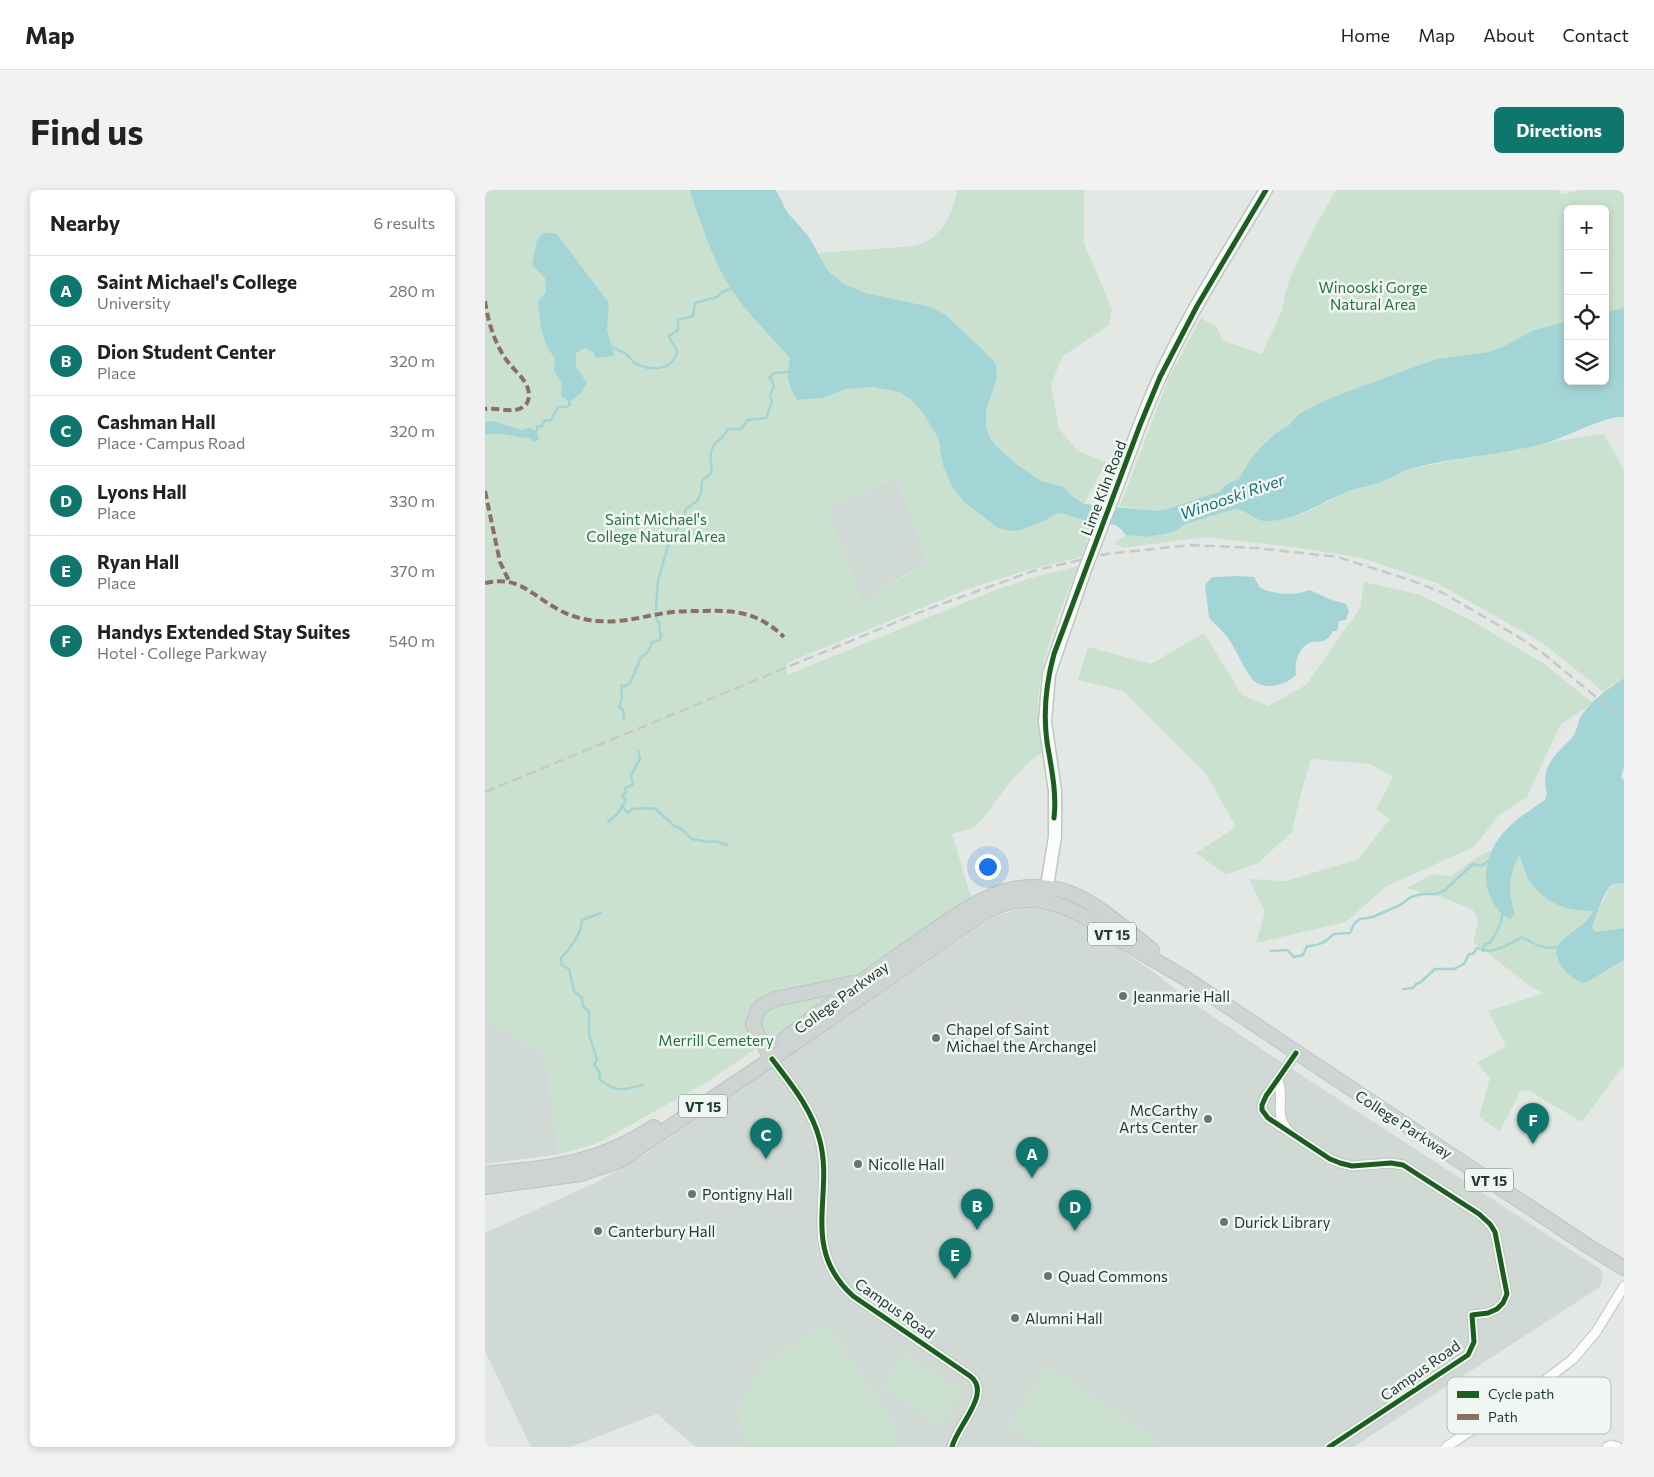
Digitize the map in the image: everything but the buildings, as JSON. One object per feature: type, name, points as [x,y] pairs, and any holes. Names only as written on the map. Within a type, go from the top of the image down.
[{"type":"main road","name":"Lime Kiln Road","points":[[1041,893],[1055,837],[1055,791],[1045,722],[1049,674],[1054,654],[1155,388],[1172,351],[1266,190]]},
{"type":"main road","name":"College Parkway","points":[[816,1021],[868,977],[946,922],[981,901],[1006,891],[1030,886],[1041,893]]},
{"type":"main road","name":"College Parkway","points":[[485,1187],[581,1174],[619,1161],[816,1021],[985,912],[1041,893],[1072,894],[1095,906],[1185,978],[1624,1268]]},
{"type":"main road","points":[[770,1055],[753,1024],[758,1010],[768,1002],[839,987],[868,977]]},
{"type":"main road","points":[[801,995],[812,1004],[816,1021]]},
{"type":"main road","name":"College Parkway","points":[[485,1174],[569,1164],[590,1159],[619,1148],[770,1055]]},
{"type":"street","name":"Campus Road","points":[[1297,1053],[1266,1096],[1262,1105],[1268,1118],[1339,1164],[1352,1166],[1395,1162],[1403,1165],[1479,1214],[1490,1224],[1495,1232],[1506,1289],[1505,1299],[1497,1309],[1488,1313],[1472,1315],[1474,1342],[1468,1355],[1329,1447]]},
{"type":"street","name":"Campus Road","points":[[770,1055],[798,1095],[816,1127],[823,1164],[822,1235],[825,1252],[839,1280],[853,1296],[977,1382],[977,1398],[957,1433],[952,1447]]},
{"type":"street","name":"Campus Road","points":[[1278,1081],[1281,1090],[1281,1119],[1293,1134]]},
{"type":"street","points":[[1549,1377],[1573,1359],[1596,1332],[1624,1286]]},
{"type":"street","points":[[1446,1447],[1466,1434]]},
{"type":"shaded area","points":[[897,478],[928,561],[862,602],[826,506]]},
{"type":"shaded area","points":[[1023,908],[1051,910],[1079,923],[1151,970],[1196,1005],[1272,1056],[1600,1269],[1603,1276],[1600,1287],[1461,1377],[1447,1377],[1447,1386],[1353,1447],[696,1447],[657,1414],[570,1447],[531,1447],[485,1351],[485,1233],[599,1181],[647,1153],[990,919]]},
{"type":"shaded area","points":[[485,1020],[544,1053],[560,1154],[485,1164]]},
{"type":"green space","name":"Saint Michael's College Natural Area","points":[[485,190],[689,190],[707,240],[723,276],[743,306],[790,358],[787,373],[797,400],[822,398],[846,389],[873,387],[899,392],[911,400],[923,413],[938,438],[943,465],[1010,531],[1021,530],[1061,513],[1094,521],[1081,557],[1028,570],[965,590],[787,663],[787,675],[993,591],[1030,578],[1078,566],[1054,628],[1041,675],[1038,707],[1042,753],[1030,761],[1010,782],[981,821],[972,828],[952,834],[972,900],[709,1081],[598,1143],[560,1154],[544,1053],[485,1020]],"holes":[[[897,478],[928,561],[862,602],[827,506]]]},
{"type":"green space","points":[[958,190],[1085,190],[1084,243],[1112,309],[1109,325],[1062,357],[1051,385],[1059,429],[1078,451],[1106,462],[1084,504],[1073,497],[1064,487],[1041,481],[1015,463],[990,438],[986,427],[986,411],[996,381],[995,364],[947,316],[931,307],[866,293],[844,284],[828,271],[818,253],[915,246],[925,242],[933,238],[944,225],[949,217]]},
{"type":"green space","name":"Winooski Gorge Natural Area","points":[[1336,190],[1559,190],[1561,195],[1579,190],[1624,190],[1624,308],[1609,311],[1609,205],[1564,205],[1564,322],[1534,330],[1500,348],[1488,352],[1438,359],[1328,399],[1300,413],[1288,426],[1276,433],[1239,479],[1224,485],[1221,491],[1167,509],[1155,511],[1120,506],[1169,377],[1201,318],[1217,327],[1222,340],[1262,354],[1282,310],[1291,275],[1312,232]]},
{"type":"green space","points":[[1604,434],[1624,470],[1624,678],[1604,692],[1541,642],[1437,583],[1364,559],[1308,549],[1205,537],[1123,548],[1115,543],[1126,535],[1146,537],[1164,534],[1175,531],[1186,524],[1236,509],[1244,511],[1254,518],[1303,514],[1346,492],[1387,480],[1411,469],[1514,451],[1550,442]]},
{"type":"green space","points":[[1364,582],[1418,594],[1472,621],[1543,663],[1593,703],[1560,725],[1527,797],[1499,815],[1474,847],[1385,887],[1346,922],[1256,943],[1265,912],[1249,879],[1286,881],[1358,859],[1390,819],[1376,810],[1393,777],[1370,764],[1311,759],[1292,832],[1258,863],[1226,875],[1196,853],[1236,827],[1206,774],[1123,691],[1078,680],[1088,647],[1151,664],[1204,633],[1242,695],[1268,706],[1306,685],[1360,608]]},
{"type":"green space","points":[[1491,850],[1486,871],[1515,914],[1510,884],[1519,854],[1524,869],[1579,911],[1593,911],[1589,918],[1566,936],[1557,958],[1572,977],[1580,980],[1588,979],[1605,972],[1624,960],[1624,1068],[1622,1067],[1582,1122],[1529,1091],[1521,1090],[1500,1131],[1479,1117],[1490,1078],[1477,1063],[1506,1046],[1488,1011],[1544,993],[1531,987],[1473,942],[1478,921],[1473,910],[1447,899],[1407,888],[1433,874],[1451,876],[1474,859]]},
{"type":"green space","points":[[1617,883],[1624,883],[1624,928],[1596,932],[1592,928],[1595,917],[1610,887]]},
{"type":"green space","points":[[826,1325],[898,1429],[893,1446],[745,1447],[737,1407],[767,1362]]},
{"type":"green space","points":[[904,1354],[962,1392],[940,1425],[883,1387]]},
{"type":"green space","points":[[1049,1367],[1157,1441],[1153,1447],[1041,1447],[1009,1425]]},
{"type":"water","name":"Winooski River","points":[[689,190],[776,190],[787,212],[809,237],[828,271],[844,284],[866,293],[931,307],[947,316],[984,351],[995,363],[997,371],[996,381],[986,411],[986,427],[990,438],[1015,463],[1041,481],[1064,487],[1073,497],[1084,504],[1155,511],[1167,509],[1221,491],[1226,484],[1239,479],[1250,460],[1276,433],[1288,426],[1300,413],[1328,399],[1438,359],[1488,352],[1500,348],[1534,330],[1564,322],[1564,385],[1609,385],[1609,311],[1624,308],[1624,417],[1609,419],[1532,447],[1445,461],[1410,469],[1381,482],[1346,492],[1306,511],[1286,518],[1264,521],[1236,509],[1186,524],[1175,531],[1146,537],[1126,535],[1115,525],[1080,519],[1061,513],[1021,530],[1010,531],[998,528],[964,502],[951,485],[943,465],[938,438],[923,413],[911,400],[899,392],[873,387],[846,389],[822,398],[797,400],[788,379],[790,358],[736,297],[723,276],[707,240]]},
{"type":"water","points":[[543,233],[556,233],[609,303],[607,329],[614,356],[595,358],[594,353],[585,348],[576,353],[576,367],[587,383],[580,394],[569,402],[561,396],[562,383],[554,371],[555,358],[544,338],[541,324],[538,301],[546,292],[545,278],[532,265],[537,240]]},
{"type":"water","points":[[493,421],[521,430],[530,428],[537,431],[539,440],[533,442],[530,438],[497,434],[485,435],[485,422]]},
{"type":"water","points":[[1212,577],[1254,577],[1260,588],[1273,592],[1291,594],[1310,590],[1329,599],[1346,604],[1349,611],[1346,620],[1339,621],[1337,631],[1333,631],[1327,639],[1305,645],[1296,662],[1296,675],[1292,678],[1272,686],[1257,683],[1246,670],[1230,641],[1209,618],[1205,585]]},
{"type":"water","points":[[1624,678],[1624,767],[1621,777],[1624,781],[1624,883],[1614,884],[1609,887],[1592,928],[1596,932],[1624,928],[1624,960],[1589,981],[1582,983],[1563,969],[1559,962],[1557,950],[1558,945],[1584,923],[1593,911],[1566,908],[1543,896],[1529,880],[1519,855],[1510,884],[1515,914],[1510,919],[1500,913],[1495,907],[1488,892],[1486,870],[1492,851],[1503,833],[1518,819],[1545,800],[1547,794],[1545,781],[1549,764],[1574,735],[1583,713],[1599,696]]},
{"type":"waterway","points":[[613,347],[626,354],[638,365],[649,368],[666,366],[671,363],[677,353],[669,336],[678,330],[678,320],[693,316],[695,303],[717,297],[722,292],[734,288]]},
{"type":"waterway","points":[[656,610],[658,581],[669,542],[682,521],[686,509],[697,501],[701,493],[702,481],[712,472],[711,450],[728,429],[741,429],[748,420],[766,418],[772,402],[770,395],[774,387],[772,380],[769,378],[774,373],[789,372]]},
{"type":"waterway","points":[[537,431],[537,426],[542,427],[544,421],[551,420],[558,407],[566,407],[570,405],[569,402]]},
{"type":"waterway","points":[[624,720],[623,710],[619,707],[622,699],[621,686],[626,686],[630,683],[641,657],[648,652],[651,643],[660,640],[660,626],[656,617]]},
{"type":"waterway","points":[[608,822],[618,813],[626,800],[622,796],[626,792],[625,788],[633,785],[631,775],[640,759],[638,750]]},
{"type":"waterway","points":[[621,805],[628,813],[632,809],[656,809],[674,826],[680,828],[692,839],[709,842],[716,841],[727,845]]},
{"type":"waterway","points":[[1271,951],[1287,950],[1294,957],[1303,955],[1307,946],[1319,944],[1334,934],[1350,933],[1354,924],[1360,919],[1373,917],[1400,905],[1411,897],[1444,891],[1473,864],[1481,866],[1488,861]]},
{"type":"waterway","points":[[601,913],[582,920],[578,935],[561,958],[562,965],[569,969],[574,991],[582,998],[583,1006],[589,1012],[589,1034],[597,1060],[594,1065],[599,1071],[600,1080],[616,1089],[643,1085]]},
{"type":"waterway","points":[[1483,951],[1484,945],[1491,942],[1501,923],[1502,914]]},
{"type":"waterway","points":[[1403,989],[1413,988],[1435,969],[1454,969],[1464,964],[1469,954],[1473,954],[1477,948],[1489,951],[1494,950],[1522,937],[1543,947],[1557,947]]},
{"type":"railway","points":[[485,792],[928,609],[1033,571],[1106,554],[1191,545],[1256,548],[1338,557],[1413,581],[1443,593],[1544,654],[1624,720]]},
{"type":"marked path","points":[[485,301],[490,325],[496,341],[503,355],[525,383],[529,395],[527,403],[519,409],[485,409]]},
{"type":"marked path","points":[[485,491],[500,562],[509,581]]},
{"type":"marked path","points":[[485,583],[496,581],[514,584],[559,610],[586,620],[615,621],[675,612],[727,611],[756,618],[775,629],[784,637]]},
{"type":"cycle path","points":[[1054,818],[1054,789],[1045,720],[1047,687],[1054,654],[1140,425],[1160,377],[1197,306],[1266,190]]},
{"type":"cycle path","points":[[1296,1053],[1266,1096],[1262,1105],[1262,1110],[1268,1118],[1330,1159],[1340,1163],[1352,1166],[1391,1163],[1403,1165],[1479,1214],[1490,1224],[1495,1232],[1507,1294],[1503,1303],[1497,1309],[1488,1313],[1472,1315],[1474,1342],[1468,1355],[1329,1447]]},
{"type":"cycle path","points":[[772,1059],[793,1087],[812,1118],[820,1141],[824,1182],[823,1240],[827,1259],[837,1278],[853,1296],[970,1376],[976,1383],[975,1401],[952,1447]]},
{"type":"place","name":"Jeanmarie Hall","points":[[1123,996]]},
{"type":"place","name":"Chapel of Saint Michael the Archangel","points":[[936,1038]]},
{"type":"place","name":"McCarthy Arts Center","points":[[1208,1119]]},
{"type":"place","name":"Handys Extended Stay Suites","points":[[1533,1144]]},
{"type":"place","name":"Cashman Hall","points":[[766,1159]]},
{"type":"place","name":"Nicolle Hall","points":[[858,1164]]},
{"type":"place","name":"Saint Michael's College","points":[[1032,1178]]},
{"type":"place","name":"Pontigny Hall","points":[[692,1194]]},
{"type":"place","name":"Durick Library","points":[[1224,1222]]},
{"type":"place","name":"Dion Student Center","points":[[977,1230]]},
{"type":"place","name":"Canterbury Hall","points":[[598,1231]]},
{"type":"place","name":"Lyons Hall","points":[[1075,1231]]},
{"type":"place","name":"Quad Commons","points":[[1048,1276]]},
{"type":"place","name":"Ryan Hall","points":[[955,1279]]},
{"type":"place","name":"Alumni Hall","points":[[1015,1318]]},
{"type":"park label","name":"Merrill Cemetery","points":[[716,1040]]}]
